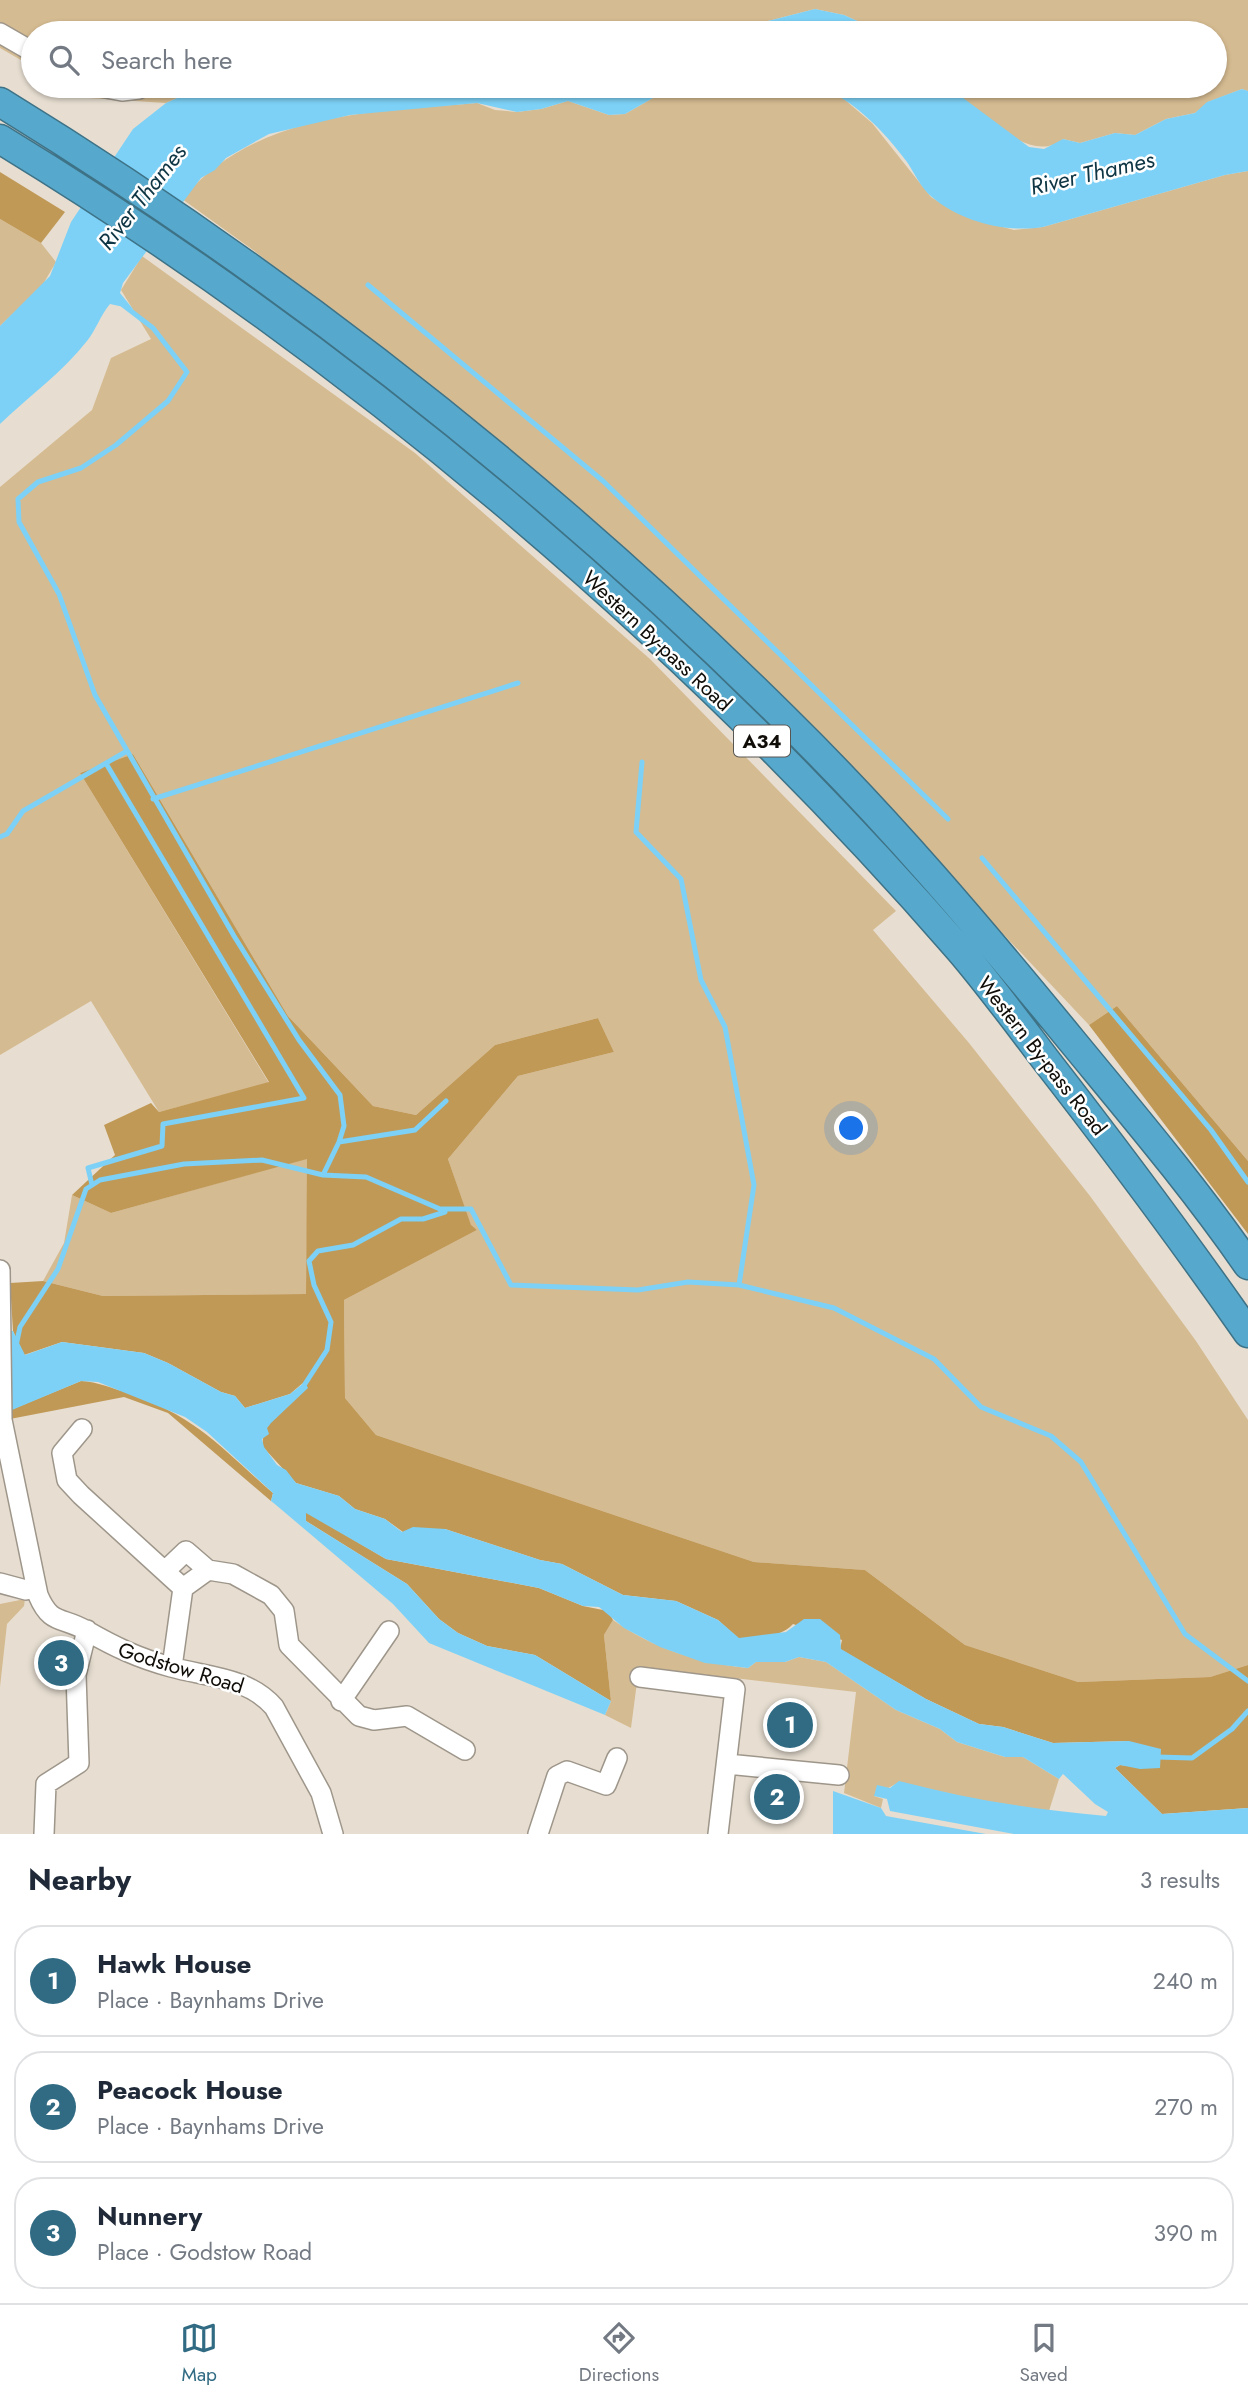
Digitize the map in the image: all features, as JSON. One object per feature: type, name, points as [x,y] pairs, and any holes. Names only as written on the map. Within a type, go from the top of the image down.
[{"type":"highway","name":"Western By-pass Road","points":[[0,102],[87,155],[190,224],[361,349],[494,453],[702,638],[788,722],[979,927],[1143,1128],[1248,1265]]},
{"type":"highway","name":"Western By-pass Road","points":[[0,139],[70,181],[173,249],[347,376],[558,548],[767,746],[961,951],[1109,1141],[1248,1333]]},
{"type":"street","points":[[0,33],[21,45]]},
{"type":"street","name":"Godstow Road","points":[[0,1270],[2,1420],[36,1587],[45,1612],[57,1620],[87,1630],[121,1651],[172,1667],[218,1676],[264,1695],[274,1707],[321,1793],[332,1834]]},
{"type":"street","points":[[82,1429],[62,1452],[68,1480],[183,1588]]},
{"type":"street","points":[[165,1571],[186,1550],[208,1570],[233,1574],[271,1595],[284,1611],[289,1645],[341,1701],[359,1716],[374,1720],[407,1716],[465,1750]]},
{"type":"street","points":[[172,1667],[183,1588],[208,1570]]},
{"type":"street","points":[[0,1583],[26,1590],[36,1587]]},
{"type":"street","points":[[44,1834],[46,1784],[79,1763],[76,1675],[87,1630]]},
{"type":"street","points":[[341,1701],[389,1631]]},
{"type":"street","points":[[640,1677],[735,1689],[718,1834]]},
{"type":"street","points":[[538,1834],[557,1776],[567,1771],[606,1785],[617,1758]]},
{"type":"street","points":[[727,1764],[839,1775]]},
{"type":"shaded area","points":[[0,0],[1248,0],[1248,91],[1242,89],[1227,95],[1227,21],[857,21],[844,15],[815,9],[768,21],[21,21],[21,60],[0,48]]},
{"type":"shaded area","points":[[89,98],[177,98],[166,103]]},
{"type":"shaded area","points":[[653,98],[843,98],[872,123],[931,197],[955,212],[1014,230],[1043,227],[1225,175],[1248,171],[1248,1161],[1117,1006],[1089,1025],[824,744],[548,482],[253,250],[182,199],[212,170],[244,149],[280,133],[356,114],[477,103],[495,110],[517,112],[541,109],[568,101],[609,115],[625,114]]},
{"type":"shaded area","points":[[962,98],[1218,98],[1208,102],[1195,113],[1166,119],[1135,135],[1115,133],[1080,143],[1063,139],[1049,146],[1034,146],[1019,140]]},
{"type":"shaded area","points":[[0,172],[65,212],[41,243],[0,219]]},
{"type":"shaded area","points":[[0,219],[41,243],[56,262],[42,286],[0,326]]},
{"type":"shaded area","points":[[142,256],[415,453],[650,659],[896,911],[873,930],[969,1043],[1090,1196],[1196,1341],[1248,1420],[1248,1665],[1210,1677],[1078,1682],[965,1645],[865,1570],[754,1562],[376,1435],[345,1398],[344,1300],[477,1230],[471,1226],[448,1159],[518,1076],[614,1052],[598,1018],[495,1045],[416,1115],[373,1106],[288,1016],[133,754],[80,773],[269,1083],[159,1112],[91,1001],[0,1055],[0,487],[92,410],[111,358],[151,339],[121,290]]},
{"type":"shaded area","points":[[133,754],[288,1016],[373,1106],[416,1115],[495,1045],[598,1018],[614,1052],[518,1076],[448,1159],[471,1225],[477,1230],[344,1300],[345,1398],[376,1435],[754,1562],[865,1570],[965,1645],[1078,1682],[1210,1677],[1248,1665],[1248,1808],[1162,1814],[1115,1768],[1120,1765],[1148,1768],[1129,1741],[1053,1743],[1003,1727],[979,1724],[926,1699],[840,1649],[842,1640],[793,1624],[775,1635],[738,1638],[718,1620],[676,1601],[623,1595],[562,1564],[540,1560],[445,1529],[403,1532],[385,1519],[355,1509],[339,1496],[296,1483],[263,1447],[263,1439],[271,1421],[304,1382],[290,1394],[245,1408],[235,1396],[221,1392],[144,1353],[62,1342],[24,1355],[13,1331],[10,1283],[43,1281],[103,1296],[306,1294],[307,1159],[111,1213],[72,1195],[115,1155],[104,1125],[151,1103],[159,1112],[269,1082],[80,773]]},
{"type":"shaded area","points":[[1117,1006],[1248,1161],[1248,1234],[1089,1025]]},
{"type":"shaded area","points":[[308,1158],[306,1294],[103,1296],[43,1281],[64,1243],[72,1195],[111,1213]]},
{"type":"shaded area","points":[[81,1381],[99,1384],[152,1402],[190,1423],[222,1447],[273,1493],[271,1501],[168,1413],[124,1397],[10,1419],[8,1411]]},
{"type":"shaded area","points":[[306,1512],[386,1559],[539,1588],[583,1606],[608,1611],[613,1620],[604,1635],[611,1701],[535,1655],[487,1646],[458,1633],[439,1619],[407,1584],[306,1521]]},
{"type":"shaded area","points":[[25,1599],[24,1606],[7,1624],[0,1687],[0,1604]]},
{"type":"shaded area","points":[[613,1620],[661,1647],[712,1662],[748,1668],[756,1662],[785,1662],[799,1657],[826,1662],[896,1710],[940,1729],[957,1742],[1005,1757],[1023,1757],[1059,1779],[1049,1811],[973,1799],[899,1782],[874,1796],[883,1799],[881,1808],[844,1793],[856,1692],[639,1667],[631,1728],[605,1715],[611,1701],[604,1635]]},
{"type":"water","points":[[815,9],[844,15],[857,21],[768,21]]},
{"type":"water","name":"River Thames","points":[[1242,89],[1248,91],[1248,171],[1225,175],[1043,227],[1000,227],[970,219],[932,197],[898,150],[878,128],[842,98],[963,98],[1029,147],[1044,149],[1063,139],[1080,143],[1115,133],[1135,135],[1166,119],[1195,113],[1207,102],[1227,98],[1227,95]]},
{"type":"water","name":"River Thames","points":[[177,98],[653,98],[625,114],[609,115],[568,101],[541,109],[517,112],[477,103],[350,115],[269,134],[226,158],[215,170],[201,178],[123,283],[120,293],[133,309],[110,304],[77,353],[0,424],[0,326],[50,276],[71,222],[133,129],[166,103]]},
{"type":"water","points":[[0,1329],[13,1331],[25,1355],[62,1342],[144,1353],[221,1392],[235,1396],[245,1408],[290,1394],[305,1382],[308,1388],[271,1423],[267,1428],[269,1434],[262,1439],[264,1447],[277,1465],[286,1470],[296,1483],[339,1496],[355,1509],[385,1519],[402,1532],[413,1527],[445,1529],[540,1560],[562,1564],[623,1595],[676,1601],[718,1620],[739,1638],[786,1632],[804,1619],[820,1619],[840,1635],[841,1649],[926,1699],[979,1724],[1003,1727],[1053,1743],[1129,1741],[1161,1749],[1160,1768],[1140,1769],[1120,1765],[1115,1768],[1162,1814],[1248,1808],[1248,1834],[1014,1834],[890,1811],[887,1799],[874,1796],[877,1785],[890,1788],[899,1781],[1028,1807],[1106,1816],[1108,1812],[1095,1804],[1063,1774],[1059,1779],[1023,1757],[1005,1757],[957,1742],[940,1729],[896,1710],[826,1662],[799,1657],[785,1662],[756,1662],[748,1668],[705,1663],[660,1647],[624,1628],[599,1607],[583,1606],[539,1588],[386,1559],[306,1513],[306,1521],[407,1584],[439,1619],[458,1633],[487,1646],[535,1655],[611,1701],[605,1715],[429,1643],[393,1604],[271,1501],[273,1493],[207,1432],[185,1417],[98,1382],[81,1381],[0,1415]]},
{"type":"water","points":[[833,1791],[881,1808],[886,1816],[986,1834],[833,1834]]},
{"type":"waterway","points":[[368,285],[603,481],[948,819]]},
{"type":"waterway","points":[[123,305],[153,328],[187,372],[168,401],[116,445],[81,468],[38,482],[18,499],[19,522],[59,594],[95,695],[234,936],[299,1040],[340,1095],[344,1126],[339,1142]]},
{"type":"waterway","points":[[153,799],[518,683]]},
{"type":"waterway","points":[[0,837],[7,834],[23,811],[127,751]]},
{"type":"waterway","points":[[16,1346],[20,1327],[58,1269],[86,1189],[100,1180],[184,1164],[262,1160],[323,1175],[366,1177],[440,1209],[471,1209],[511,1285],[638,1290],[688,1282],[739,1285],[754,1185],[725,1027],[701,980],[681,879],[636,832],[642,762]]},
{"type":"waterway","points":[[92,1185],[88,1168],[162,1146],[163,1124],[304,1098],[107,765]]},
{"type":"waterway","points":[[982,858],[1211,1130],[1248,1182]]},
{"type":"waterway","points":[[323,1175],[339,1142],[415,1130],[446,1101]]},
{"type":"waterway","points":[[303,1387],[327,1350],[331,1322],[314,1285],[309,1261],[318,1251],[353,1245],[401,1219],[423,1219],[445,1212]]},
{"type":"waterway","points":[[739,1285],[834,1308],[934,1359],[981,1407],[1051,1436],[1081,1462],[1185,1634],[1248,1681]]},
{"type":"waterway","points":[[1157,1757],[1192,1758],[1232,1729],[1248,1711]]},
{"type":"place","name":"Nunnery","points":[[61,1663]]},
{"type":"place","name":"Hawk House","points":[[790,1725]]},
{"type":"place","name":"Peacock House","points":[[777,1797]]}]
